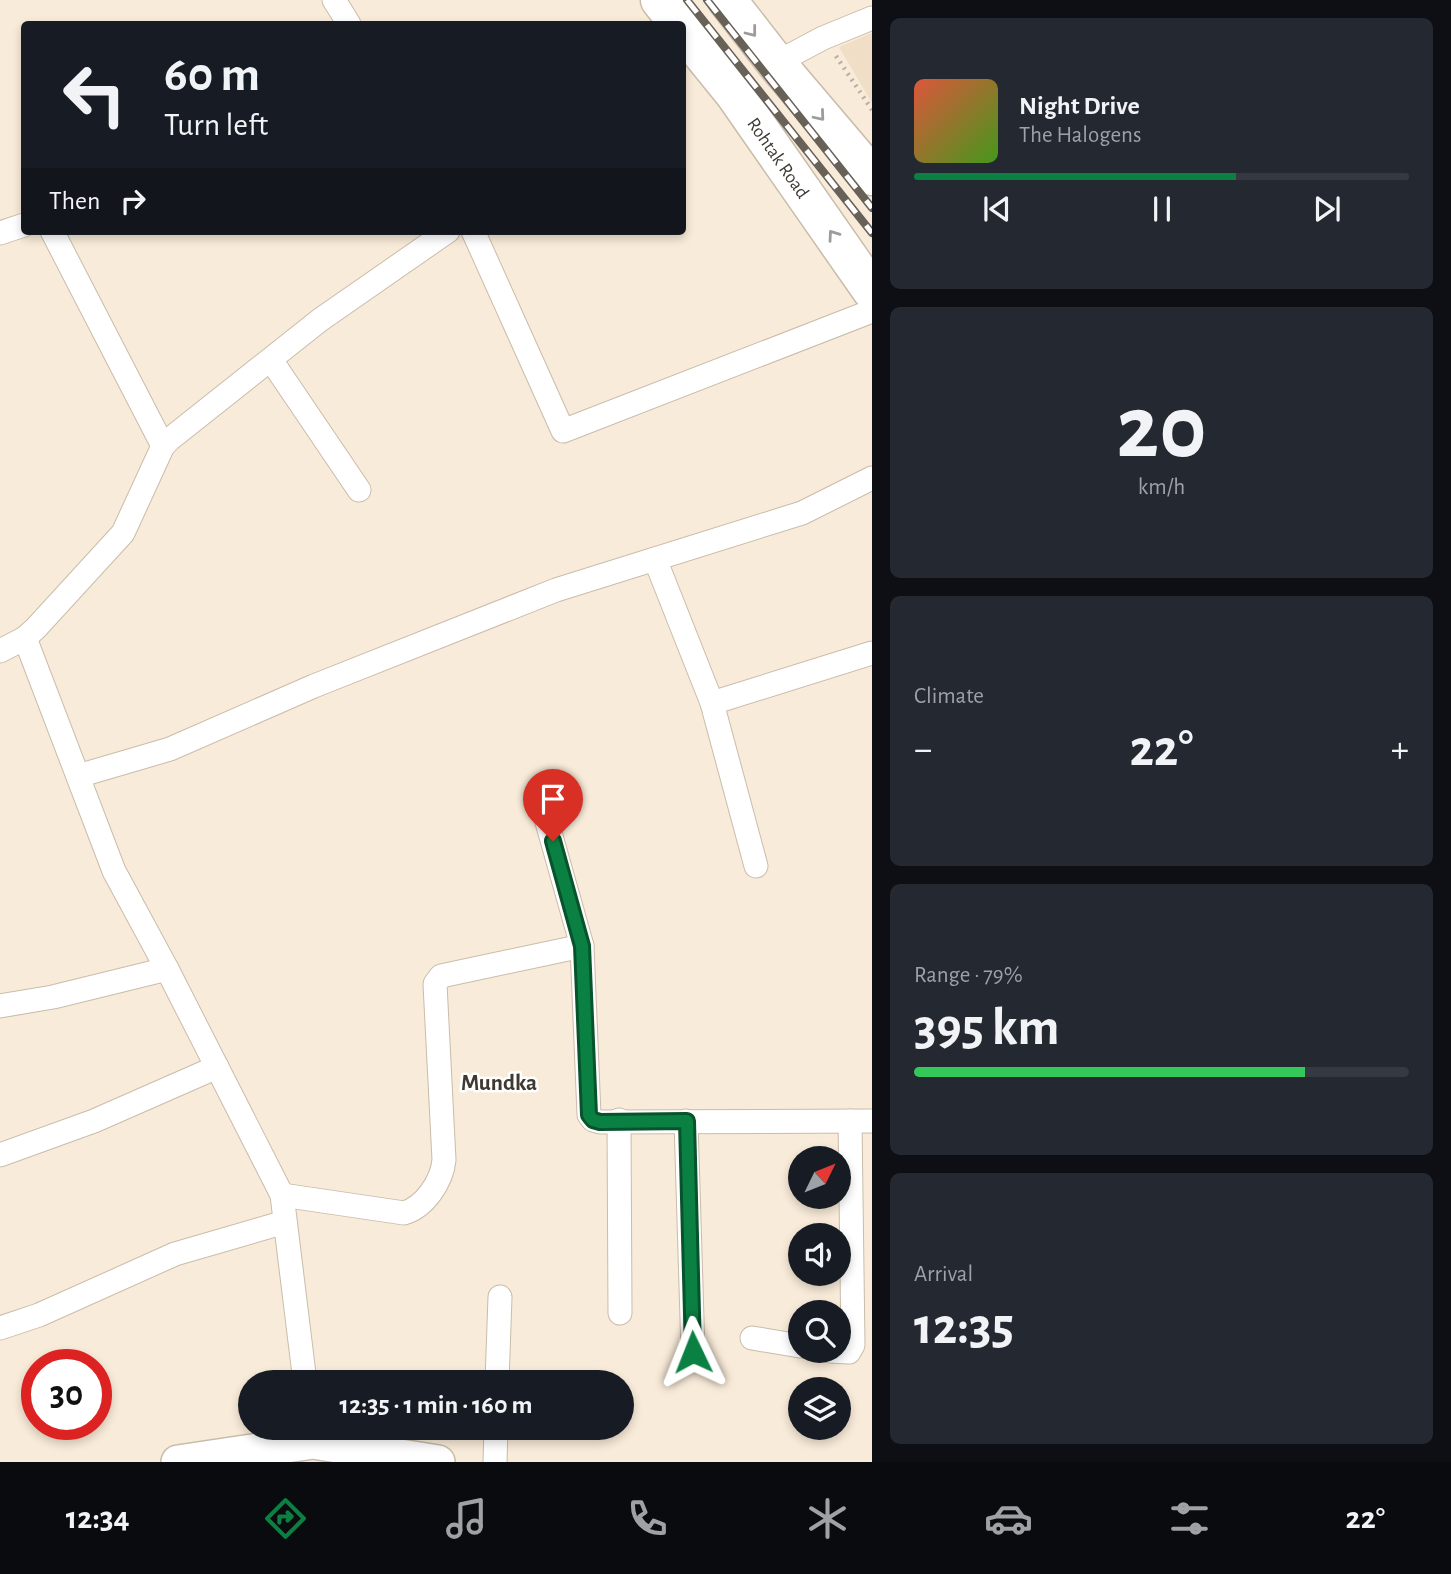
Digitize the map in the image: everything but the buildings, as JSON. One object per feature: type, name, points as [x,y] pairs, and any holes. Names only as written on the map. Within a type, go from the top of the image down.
[{"type":"highway","name":"Rohtak Road","points":[[660,0],[673,21]]},
{"type":"highway","points":[[727,0],[776,64],[872,176]]},
{"type":"highway","name":"Rohtak Road","points":[[687,44],[734,93],[872,291]]},
{"type":"street","points":[[334,0],[347,21]]},
{"type":"street","points":[[776,64],[823,38],[872,18]]},
{"type":"street","points":[[0,233],[21,226]]},
{"type":"street","points":[[54,235],[163,446]]},
{"type":"street","points":[[0,651],[25,638],[123,533],[163,446],[320,320],[442,235]]},
{"type":"street","points":[[475,235],[563,431],[872,311]]},
{"type":"street","points":[[271,360],[359,490]]},
{"type":"street","points":[[78,776],[170,749],[314,686],[556,590],[802,513],[872,478]]},
{"type":"street","points":[[655,559],[712,703],[756,866]]},
{"type":"street","points":[[25,638],[114,871],[282,1195],[304,1370]]},
{"type":"street","points":[[712,703],[872,653]]},
{"type":"street","points":[[545,815],[582,946],[589,1115],[593,1120],[861,1121],[851,1348]]},
{"type":"street","points":[[282,1195],[404,1213],[420,1206],[441,1175],[444,1160],[436,980],[441,976],[582,946]]},
{"type":"street","points":[[0,1006],[53,998],[167,969]]},
{"type":"street","points":[[2,1149],[94,1121],[217,1067]]},
{"type":"street","points":[[619,1121],[620,1313]]},
{"type":"street","points":[[687,1121],[693,1352]]},
{"type":"street","points":[[0,1328],[39,1315],[175,1254],[285,1222]]},
{"type":"street","points":[[497,1370],[500,1297]]},
{"type":"street","points":[[752,1338],[788,1344]]},
{"type":"street","points":[[178,1462],[287,1440]]},
{"type":"street","points":[[335,1440],[438,1462]]},
{"type":"street","points":[[495,1462],[496,1440]]},
{"type":"path","points":[[823,38],[872,110]]},
{"type":"shaded area","points":[[872,33],[872,103],[839,47]]},
{"type":"railway","points":[[687,0],[872,233]]},
{"type":"railway","points":[[707,0],[872,208]]},
{"type":"district","name":"Mundka","points":[[499,1082]]},
{"type":"route","points":[[553,841],[577,920],[582,946],[589,1115],[600,1122],[687,1121],[693,1352]]}]
